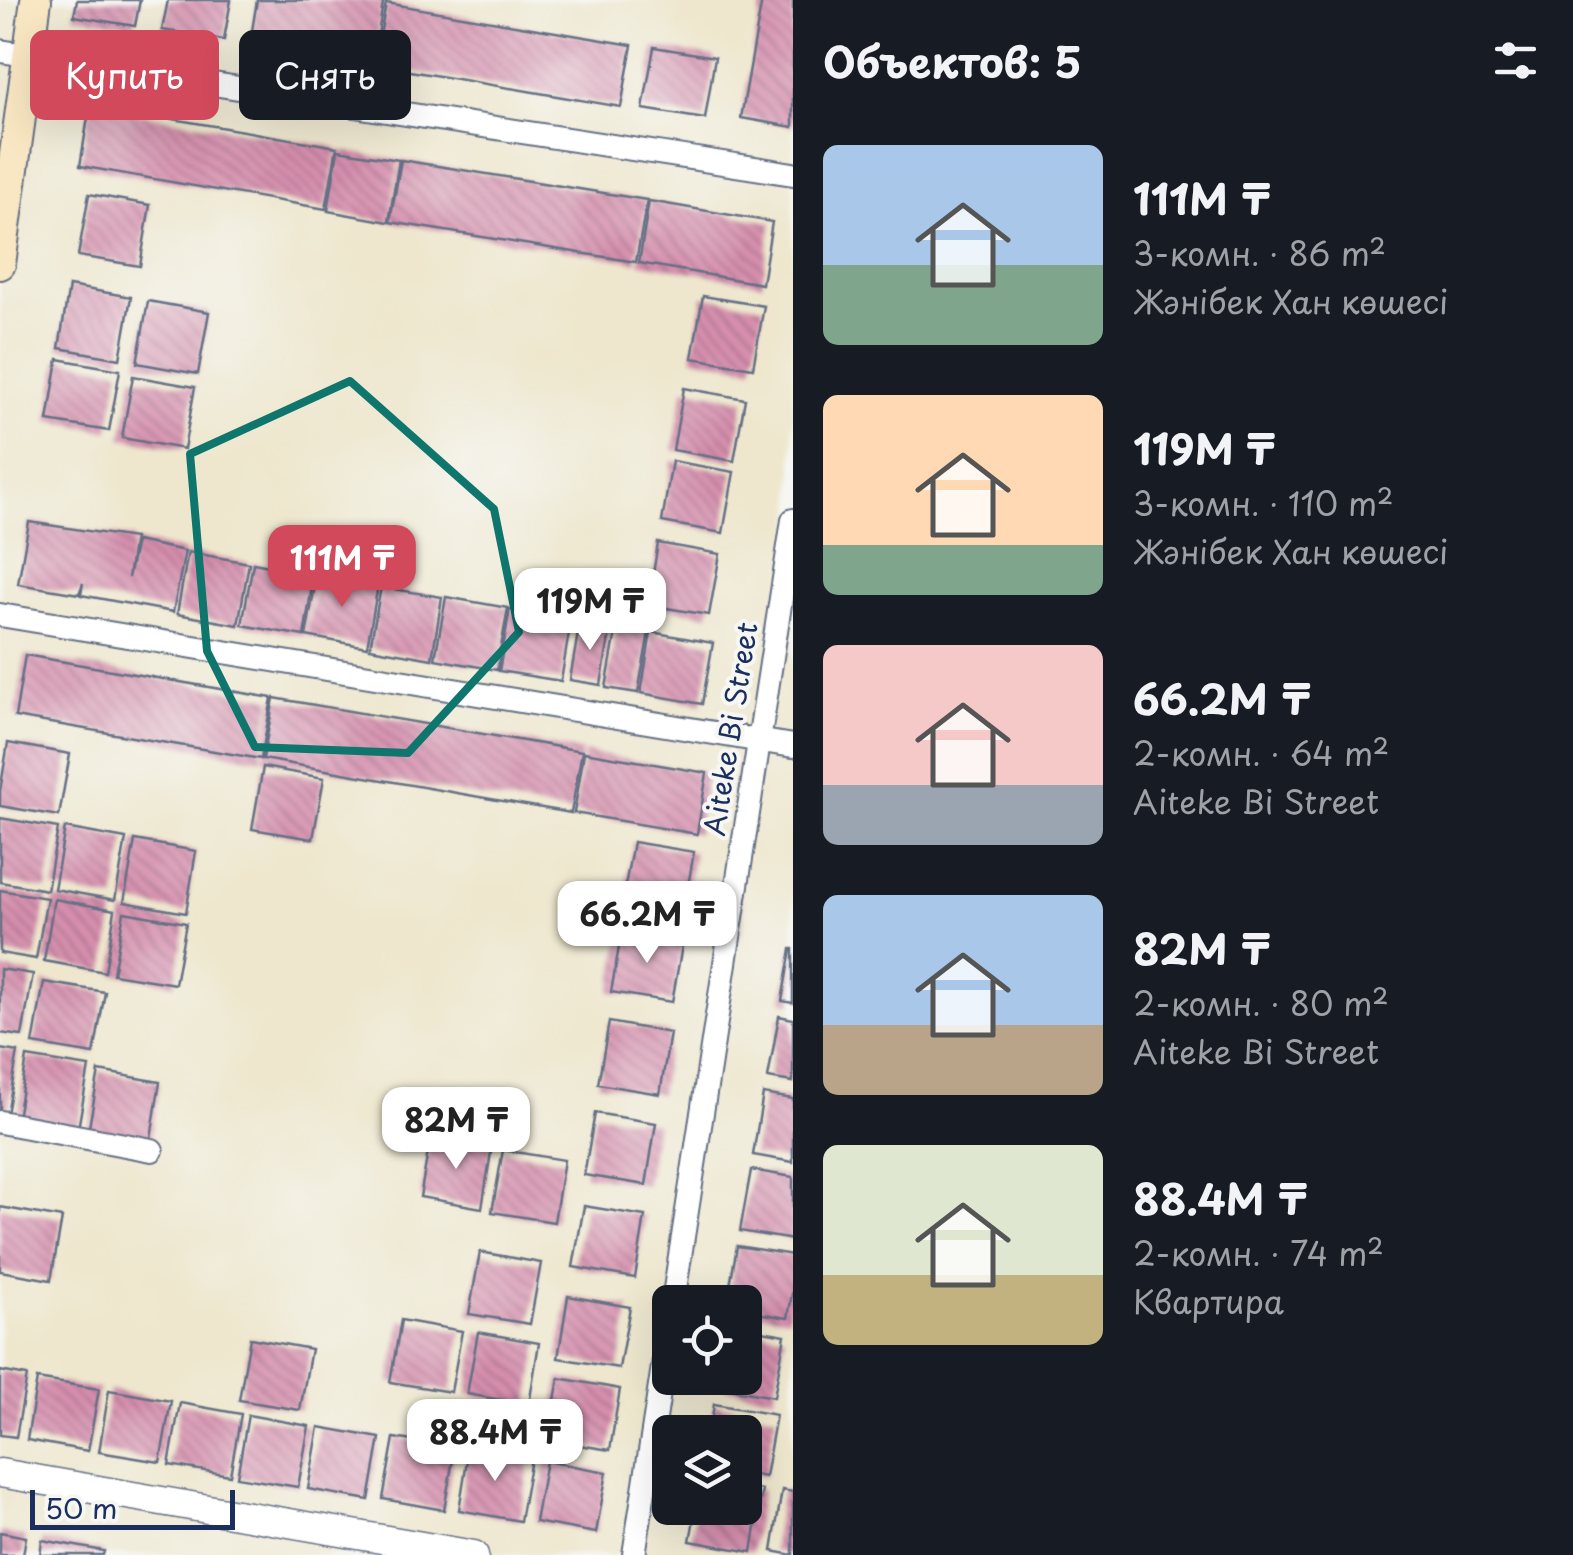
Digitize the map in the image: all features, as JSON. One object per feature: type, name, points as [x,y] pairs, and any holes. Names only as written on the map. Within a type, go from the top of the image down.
[{"type":"main road","points":[[0,264],[14,54],[36,0]]},
{"type":"street","points":[[14,54],[793,174]]},
{"type":"street","name":"Aiteke Bi Street","points":[[676,1285],[793,520]]},
{"type":"street","points":[[0,615],[793,746]]},
{"type":"street","points":[[0,1122],[152,1150]]},
{"type":"street","points":[[634,1555],[659,1395]]},
{"type":"street","points":[[0,1473],[474,1555]]},
{"type":"highlighted area","points":[[350,381],[494,509],[519,632],[408,753],[255,747],[207,651],[190,454]]},
{"type":"building","points":[[77,0],[140,0],[135,26],[74,16]]},
{"type":"building","points":[[168,0],[231,0],[224,40],[219,39],[219,30],[162,30]]},
{"type":"building","points":[[257,0],[383,3],[379,30],[252,30]]},
{"type":"building","points":[[762,0],[793,0],[793,127],[741,118]]},
{"type":"building","points":[[386,3],[632,45],[621,107],[411,71],[411,30],[381,30]]},
{"type":"building","points":[[654,47],[715,57],[705,119],[643,109]]},
{"type":"building","points":[[88,120],[178,120],[337,147],[326,209],[80,166]]},
{"type":"building","points":[[338,150],[399,160],[389,222],[328,211]]},
{"type":"building","points":[[401,160],[647,200],[636,262],[390,222]]},
{"type":"building","points":[[89,194],[150,205],[140,266],[78,256]]},
{"type":"building","points":[[649,201],[772,222],[762,284],[639,263]]},
{"type":"building","points":[[69,286],[131,297],[120,359],[59,348]]},
{"type":"building","points":[[703,296],[764,306],[753,368],[692,358]]},
{"type":"building","points":[[148,301],[209,312],[198,374],[137,363]]},
{"type":"building","points":[[58,359],[120,370],[109,431],[48,421]]},
{"type":"building","points":[[133,376],[195,387],[184,449],[122,438]]},
{"type":"building","points":[[684,388],[745,399],[734,461],[673,450]]},
{"type":"building","points":[[672,461],[734,472],[723,533],[662,522]]},
{"type":"building","points":[[29,522],[134,538],[128,578],[136,541],[185,551],[173,612],[81,595],[83,583],[79,594],[18,584]]},
{"type":"building","points":[[658,543],[720,554],[709,615],[648,605]]},
{"type":"building","points":[[188,552],[249,563],[238,625],[177,614]]},
{"type":"building","points":[[253,563],[314,574],[304,636],[242,625]]},
{"type":"building","points":[[317,574],[378,585],[367,647],[306,636]]},
{"type":"building","points":[[381,587],[442,597],[432,659],[370,648]]},
{"type":"building","points":[[446,597],[508,608],[497,670],[435,659]]},
{"type":"building","points":[[510,609],[571,620],[561,681],[499,671]]},
{"type":"building","points":[[580,621],[611,626],[601,685],[570,680]]},
{"type":"building","points":[[617,626],[649,632],[638,693],[606,688]]},
{"type":"building","points":[[651,632],[713,643],[702,704],[641,693]]},
{"type":"building","points":[[25,655],[272,698],[261,759],[15,717]]},
{"type":"building","points":[[274,698],[582,751],[571,813],[263,759]]},
{"type":"building","points":[[8,743],[70,754],[59,816],[0,806]]},
{"type":"building","points":[[584,752],[707,773],[697,834],[574,813]]},
{"type":"building","points":[[263,767],[324,778],[313,839],[252,829]]},
{"type":"building","points":[[0,818],[58,828],[47,890],[0,882]]},
{"type":"building","points":[[65,828],[126,839],[115,900],[54,889]]},
{"type":"building","points":[[135,840],[196,851],[186,913],[124,902]]},
{"type":"building","points":[[633,842],[694,852],[683,914],[622,903]]},
{"type":"building","points":[[0,890],[47,898],[36,959],[0,953]]},
{"type":"building","points":[[54,899],[115,910],[105,972],[44,961]]},
{"type":"building","points":[[124,912],[186,923],[175,984],[113,974]]},
{"type":"building","points":[[622,930],[683,940],[672,1002],[611,992]]},
{"type":"building","points":[[793,949],[793,1003],[782,1001]]},
{"type":"building","points":[[0,969],[33,974],[22,1036],[0,1033]]},
{"type":"building","points":[[44,982],[105,992],[94,1054],[33,1044]]},
{"type":"building","points":[[779,1016],[793,1019],[793,1082],[768,1078]]},
{"type":"building","points":[[609,1022],[670,1033],[660,1094],[598,1084]]},
{"type":"building","points":[[0,1049],[18,1052],[7,1114],[0,1112]]},
{"type":"building","points":[[27,1057],[89,1067],[78,1129],[17,1119]]},
{"type":"building","points":[[99,1071],[160,1082],[150,1144],[88,1133]]},
{"type":"building","points":[[763,1094],[793,1099],[793,1162],[753,1155]]},
{"type":"building","points":[[595,1113],[656,1123],[646,1185],[584,1175]]},
{"type":"building","points":[[431,1135],[492,1146],[482,1208],[420,1197]]},
{"type":"building","points":[[503,1150],[564,1160],[554,1222],[492,1212]]},
{"type":"building","points":[[751,1170],[793,1177],[793,1240],[740,1231]]},
{"type":"building","points":[[584,1206],[645,1216],[635,1278],[573,1267]]},
{"type":"building","points":[[0,1207],[62,1218],[51,1280],[0,1271]]},
{"type":"building","points":[[737,1246],[793,1255],[788,1318],[762,1314],[762,1285],[730,1285]]},
{"type":"building","points":[[480,1252],[541,1263],[530,1324],[469,1314]]},
{"type":"building","points":[[568,1296],[630,1307],[619,1368],[558,1358]]},
{"type":"building","points":[[401,1320],[462,1331],[451,1392],[390,1382]]},
{"type":"building","points":[[762,1331],[785,1335],[774,1397],[762,1395]]},
{"type":"building","points":[[478,1332],[539,1343],[529,1405],[467,1394]]},
{"type":"building","points":[[250,1338],[311,1349],[300,1410],[239,1400]]},
{"type":"building","points":[[0,1371],[27,1376],[16,1437],[0,1435]]},
{"type":"building","points":[[559,1378],[620,1389],[610,1450],[548,1440]]},
{"type":"building","points":[[37,1379],[99,1389],[88,1451],[27,1440]]},
{"type":"building","points":[[109,1390],[171,1401],[160,1462],[99,1452]]},
{"type":"building","points":[[180,1403],[241,1414],[230,1475],[169,1465]]},
{"type":"building","points":[[714,1404],[776,1415],[765,1477],[762,1415],[712,1415]]},
{"type":"building","points":[[248,1415],[309,1426],[298,1487],[237,1477]]},
{"type":"building","points":[[319,1427],[380,1438],[369,1500],[308,1489]]},
{"type":"building","points":[[394,1438],[455,1448],[444,1510],[383,1499]]},
{"type":"building","points":[[469,1448],[531,1459],[520,1521],[459,1510]]},
{"type":"building","points":[[546,1461],[607,1472],[596,1533],[535,1522]]},
{"type":"building","points":[[782,1490],[793,1492],[793,1555],[772,1551]]},
{"type":"building","points":[[693,1525],[756,1525],[752,1552],[690,1541]]},
{"type":"building","points":[[0,1532],[26,1537],[23,1555],[0,1555]]},
{"type":"building","points":[[42,1540],[104,1551],[103,1555],[40,1555]]}]
